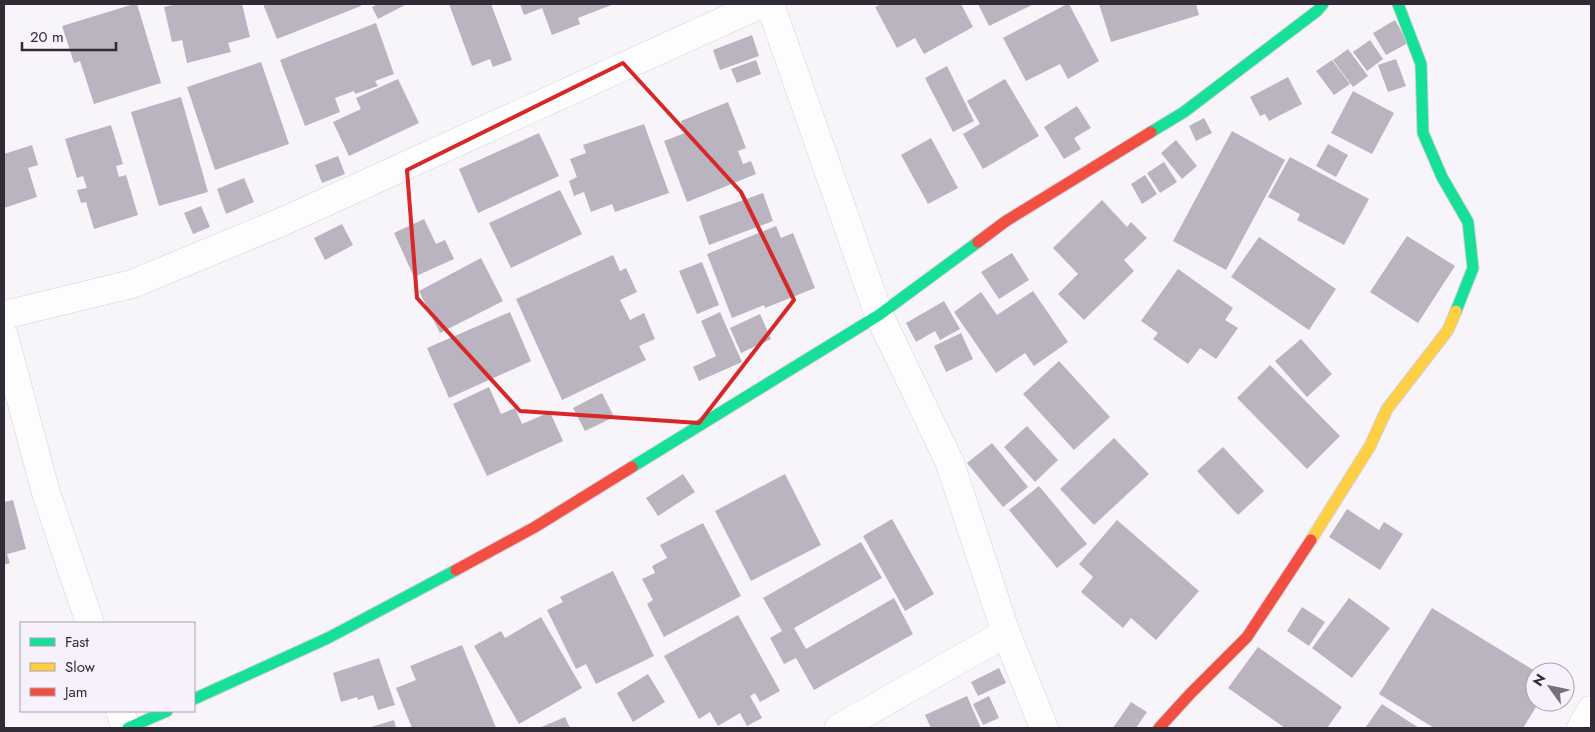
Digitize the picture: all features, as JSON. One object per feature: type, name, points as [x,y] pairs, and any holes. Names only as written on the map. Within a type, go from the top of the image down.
[{"type":"street","points":[[4,315],[132,284],[293,217],[760,4]]},
{"type":"street","points":[[770,4],[879,315],[950,463],[1006,634],[1044,728]]},
{"type":"street","points":[[195,699],[328,638],[535,527],[879,315],[1006,221],[1184,112],[1317,11],[1323,4]]},
{"type":"street","points":[[1159,728],[1247,637],[1325,519],[1370,446],[1386,409],[1448,330],[1473,268],[1468,222],[1442,177],[1423,133],[1421,64],[1398,4]]},
{"type":"street","points":[[4,336],[46,493],[90,622]]},
{"type":"street","points":[[839,728],[1006,634]]},
{"type":"street","points":[[1581,728],[1591,710]]},
{"type":"street","points":[[120,712],[127,728],[165,712]]},
{"type":"highlighted area","points":[[623,63],[741,192],[794,300],[699,423],[520,411],[417,298],[407,170]]},
{"type":"building","points":[[137,4],[161,83],[94,104],[80,61],[74,63],[62,26]]},
{"type":"building","points":[[177,4],[242,4],[250,37],[228,43],[231,52],[187,63],[182,40],[172,42],[164,7]]},
{"type":"building","points":[[263,4],[360,4],[361,6],[277,39]]},
{"type":"building","points":[[378,4],[407,4],[378,19],[372,7]]},
{"type":"building","points":[[449,4],[491,4],[512,60],[493,67],[490,59],[472,66]]},
{"type":"building","points":[[520,4],[614,4],[578,18],[580,24],[552,35],[542,8],[524,15]]},
{"type":"building","points":[[882,4],[961,4],[973,27],[924,54],[915,38],[897,48],[875,7]]},
{"type":"building","points":[[978,4],[1034,4],[989,26]]},
{"type":"building","points":[[1069,4],[1099,61],[1068,79],[1060,64],[1026,81],[1003,38]]},
{"type":"building","points":[[1099,4],[1196,4],[1199,15],[1111,42]]},
{"type":"building","points":[[1395,20],[1408,43],[1386,55],[1373,33]]},
{"type":"building","points":[[376,23],[394,74],[375,81],[378,86],[355,94],[354,91],[335,98],[340,112],[305,126],[280,60]]},
{"type":"building","points":[[752,35],[759,56],[720,70],[713,50]]},
{"type":"building","points":[[1370,40],[1383,59],[1367,71],[1353,52]]},
{"type":"building","points":[[1348,49],[1368,76],[1353,87],[1333,60]]},
{"type":"building","points":[[1396,59],[1406,86],[1388,92],[1378,65]]},
{"type":"building","points":[[756,60],[761,74],[737,83],[731,69]]},
{"type":"building","points":[[1332,60],[1350,84],[1334,95],[1316,71]]},
{"type":"building","points":[[261,62],[289,144],[215,170],[187,87]]},
{"type":"building","points":[[947,66],[974,121],[953,132],[925,78]]},
{"type":"building","points":[[1288,77],[1302,104],[1269,121],[1265,114],[1260,116],[1250,97]]},
{"type":"building","points":[[398,79],[419,123],[349,156],[333,122],[361,109],[356,98]]},
{"type":"building","points":[[1005,79],[1039,136],[983,169],[963,134],[980,124],[967,101]]},
{"type":"building","points":[[1353,91],[1394,113],[1372,154],[1331,133]]},
{"type":"building","points":[[181,97],[208,192],[159,206],[131,112]]},
{"type":"building","points":[[728,102],[746,148],[738,151],[743,164],[751,161],[756,174],[687,202],[664,141],[685,133],[681,121]]},
{"type":"building","points":[[1077,106],[1091,128],[1074,138],[1081,149],[1064,159],[1044,127]]},
{"type":"building","points":[[1204,118],[1212,133],[1196,141],[1189,126]]},
{"type":"building","points":[[644,124],[669,193],[615,212],[612,204],[591,212],[584,192],[574,196],[569,181],[577,177],[570,159],[586,153],[583,145]]},
{"type":"building","points":[[111,125],[123,164],[116,166],[119,177],[126,175],[138,215],[94,229],[86,202],[81,203],[77,190],[87,188],[83,176],[77,178],[65,139]]},
{"type":"building","points":[[1232,131],[1285,160],[1226,270],[1173,241]]},
{"type":"building","points":[[539,133],[559,176],[478,213],[459,169]]},
{"type":"building","points":[[931,138],[958,188],[928,204],[901,155]]},
{"type":"building","points":[[1176,140],[1197,166],[1182,179],[1161,153]]},
{"type":"building","points":[[1328,144],[1348,155],[1336,177],[1316,166]]},
{"type":"building","points":[[32,145],[38,165],[28,168],[37,197],[4,208],[4,154]]},
{"type":"building","points":[[338,156],[345,174],[322,183],[315,165]]},
{"type":"building","points":[[1290,157],[1369,199],[1344,245],[1297,220],[1300,214],[1268,197]]},
{"type":"building","points":[[1164,162],[1177,182],[1160,193],[1147,173]]},
{"type":"building","points":[[1145,175],[1157,194],[1142,204],[1131,184]]},
{"type":"building","points":[[244,178],[254,202],[226,214],[217,189]]},
{"type":"building","points":[[560,190],[582,234],[511,268],[489,223]]},
{"type":"building","points":[[763,193],[773,221],[709,245],[699,216]]},
{"type":"building","points":[[1102,200],[1127,227],[1131,222],[1147,238],[1124,260],[1134,271],[1084,320],[1058,294],[1078,274],[1053,248]]},
{"type":"building","points":[[201,206],[210,227],[193,234],[184,213]]},
{"type":"building","points":[[424,219],[436,244],[445,240],[454,259],[414,277],[394,233]]},
{"type":"building","points":[[342,224],[353,245],[325,260],[314,238]]},
{"type":"building","points":[[776,226],[781,238],[793,233],[815,288],[765,308],[764,305],[732,318],[707,254]]},
{"type":"building","points":[[1407,236],[1455,266],[1418,323],[1370,292]]},
{"type":"building","points":[[1259,237],[1336,289],[1309,330],[1231,277]]},
{"type":"building","points":[[1012,253],[1029,280],[999,299],[981,272]]},
{"type":"building","points":[[613,255],[620,271],[626,268],[637,292],[620,300],[630,320],[644,313],[655,339],[639,346],[646,360],[562,400],[516,299]]},
{"type":"building","points":[[481,258],[503,301],[440,333],[419,291]]},
{"type":"building","points":[[702,262],[719,305],[697,314],[679,271]]},
{"type":"building","points":[[1178,269],[1233,308],[1225,320],[1238,328],[1216,359],[1200,348],[1188,364],[1153,339],[1158,333],[1141,321]]},
{"type":"building","points":[[1033,291],[1068,342],[1034,366],[1025,353],[996,373],[954,312],[981,292],[997,315]]},
{"type":"building","points":[[944,301],[960,329],[940,340],[935,331],[916,342],[906,323]]},
{"type":"building","points":[[510,312],[531,361],[449,398],[427,348]]},
{"type":"building","points":[[720,312],[742,362],[699,381],[693,367],[716,356],[701,321]]},
{"type":"building","points":[[760,314],[771,339],[741,353],[730,328]]},
{"type":"building","points":[[961,333],[973,359],[946,372],[934,346]]},
{"type":"building","points":[[1301,339],[1332,374],[1307,397],[1275,361]]},
{"type":"building","points":[[1059,361],[1110,417],[1074,450],[1023,394]]},
{"type":"building","points":[[1270,365],[1340,436],[1307,469],[1237,398]]},
{"type":"building","points":[[489,387],[501,414],[515,408],[522,424],[550,412],[563,441],[487,476],[453,404]]},
{"type":"building","points":[[602,393],[614,417],[585,431],[573,408]]},
{"type":"building","points":[[1027,426],[1058,460],[1035,482],[1004,447]]},
{"type":"building","points":[[1114,438],[1149,474],[1094,525],[1060,489]]},
{"type":"building","points":[[992,443],[1028,487],[1003,507],[967,463]]},
{"type":"building","points":[[1223,447],[1264,491],[1238,515],[1197,471]]},
{"type":"building","points":[[683,474],[695,492],[658,516],[646,498]]},
{"type":"building","points":[[785,474],[821,545],[751,581],[715,511]]},
{"type":"building","points":[[1039,486],[1087,544],[1057,568],[1009,510]]},
{"type":"building","points":[[13,500],[26,549],[7,554],[10,563],[4,565],[4,502]]},
{"type":"building","points":[[1347,509],[1379,530],[1384,522],[1403,534],[1380,570],[1329,537]]},
{"type":"building","points":[[892,519],[934,594],[905,611],[863,536]]},
{"type":"building","points":[[1117,520],[1199,591],[1156,640],[1131,618],[1123,628],[1081,592],[1093,577],[1079,564]]},
{"type":"building","points":[[703,523],[741,596],[664,637],[647,604],[653,600],[642,579],[655,573],[652,566],[667,558],[660,545]]},
{"type":"building","points":[[861,542],[882,578],[794,628],[806,649],[894,598],[913,634],[814,690],[796,658],[784,664],[770,638],[782,631],[763,598]]},
{"type":"building","points":[[613,571],[654,656],[596,684],[586,664],[576,669],[547,610],[563,602],[560,597]]},
{"type":"building","points":[[1349,598],[1390,628],[1352,678],[1312,648]]},
{"type":"building","points":[[1302,607],[1325,622],[1309,646],[1287,631]]},
{"type":"building","points":[[1432,608],[1525,665],[1525,712],[1533,712],[1523,728],[1434,728],[1379,694]]},
{"type":"building","points":[[738,615],[780,691],[760,702],[755,693],[750,696],[762,718],[747,726],[740,713],[718,726],[710,712],[699,719],[664,656]]},
{"type":"building","points":[[541,617],[582,688],[519,724],[474,646],[501,631],[505,638]]},
{"type":"building","points":[[462,645],[496,728],[412,728],[396,688],[416,680],[410,666]]},
{"type":"building","points":[[1258,647],[1342,707],[1327,728],[1285,728],[1228,688]]},
{"type":"building","points":[[379,658],[395,705],[378,710],[373,695],[358,700],[357,697],[341,702],[333,673]]},
{"type":"building","points":[[999,668],[1006,683],[978,696],[971,682]]},
{"type":"building","points":[[648,674],[665,702],[633,722],[617,693]]},
{"type":"building","points":[[967,696],[981,728],[931,728],[925,715]]},
{"type":"building","points":[[989,696],[999,718],[983,725],[973,704]]},
{"type":"building","points":[[1131,702],[1147,712],[1136,728],[1113,728]]},
{"type":"building","points":[[1382,704],[1419,728],[1365,728]]},
{"type":"building","points":[[565,717],[570,728],[539,728]]},
{"type":"building","points":[[394,720],[396,728],[368,728]]},
{"type":"traffic: fast","points":[[1151,132],[1184,112],[1317,11],[1323,4]]},
{"type":"traffic: fast","points":[[1398,4],[1421,64],[1423,133],[1442,177],[1468,222],[1473,268],[1456,311]]},
{"type":"traffic: fast","points":[[632,467],[879,315],[978,242]]},
{"type":"traffic: fast","points":[[195,699],[328,638],[456,570]]},
{"type":"traffic: fast","points":[[128,728],[165,712]]},
{"type":"traffic: slow","points":[[1311,540],[1370,446],[1387,409],[1448,330],[1456,311]]},
{"type":"traffic: jam","points":[[978,242],[1006,221],[1151,132]]},
{"type":"traffic: jam","points":[[456,570],[535,527],[632,467]]},
{"type":"traffic: jam","points":[[1159,728],[1247,637],[1311,540]]}]
